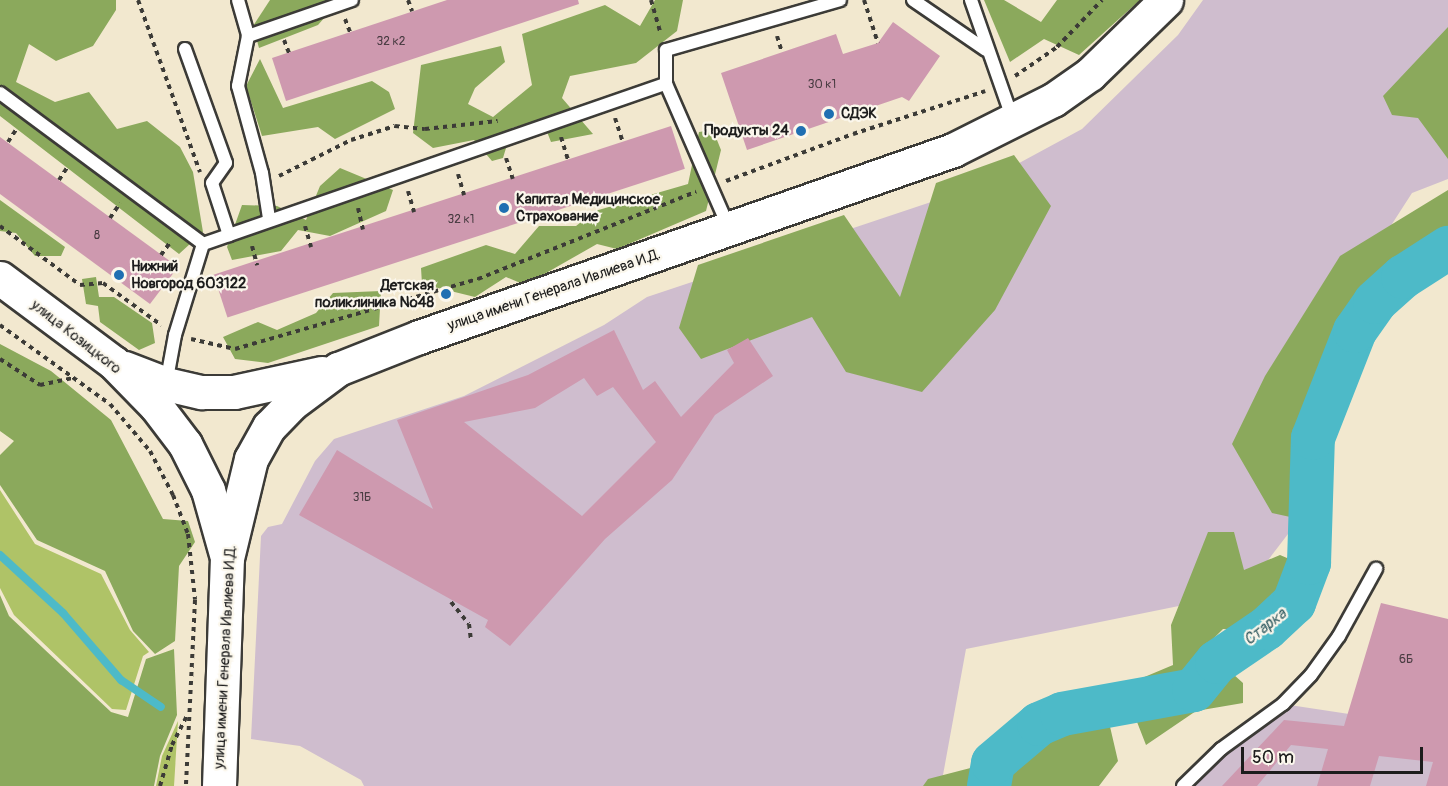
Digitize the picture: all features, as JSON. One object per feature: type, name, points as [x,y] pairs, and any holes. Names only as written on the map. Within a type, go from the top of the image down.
[{"type":"street","name":"улица имени Генерала Ивлиева И.Д.","points":[[219,786],[227,558],[243,483],[269,427],[291,404],[338,369],[419,337],[953,150],[1013,121],[1090,74],[1166,0]]},
{"type":"street","name":"улица Козицкого","points":[[0,278],[114,363],[156,406],[185,444],[208,490],[227,558]]},
{"type":"street","points":[[114,363],[166,384],[202,392],[234,392],[338,369]]},
{"type":"lane","points":[[238,0],[248,36],[238,86],[264,186],[269,218]]},
{"type":"lane","points":[[248,36],[352,0]]},
{"type":"lane","points":[[729,229],[666,84],[666,50],[840,0]]},
{"type":"lane","points":[[913,0],[986,50]]},
{"type":"lane","points":[[971,0],[986,50],[1013,121]]},
{"type":"lane","points":[[185,49],[226,163],[212,183],[229,235]]},
{"type":"lane","points":[[203,244],[269,218],[666,84]]},
{"type":"lane","points":[[0,93],[203,244]]},
{"type":"lane","points":[[166,384],[176,335],[203,244]]},
{"type":"lane","points":[[1183,786],[1221,749],[1283,704],[1311,675],[1339,636],[1376,569]]},
{"type":"path","points":[[138,0],[204,183]]},
{"type":"path","points":[[408,0],[412,12]]},
{"type":"path","points":[[651,0],[666,50]]},
{"type":"path","points":[[864,0],[878,43]]},
{"type":"path","points":[[0,226],[80,285],[103,283],[176,335],[235,349],[478,279],[853,134],[1000,86],[1057,47],[1102,0]]},
{"type":"path","points":[[264,186],[289,169],[351,140],[395,126],[425,129],[508,119]]},
{"type":"path","points":[[0,325],[110,404],[150,451],[188,534],[195,600],[186,786]]},
{"type":"path","points":[[0,359],[40,385],[73,378]]},
{"type":"path","points":[[451,602],[469,624],[471,640]]},
{"type":"path","points":[[160,786],[172,745],[189,713]]},
{"type":"shaded area","points":[[1203,0],[1448,0],[1448,179],[1412,193],[1303,362],[1301,517],[1243,593],[966,649],[941,786],[364,786],[361,780],[300,746],[251,739],[261,536],[268,527],[282,524],[315,461],[334,439],[464,396],[604,325],[647,297],[973,188],[1082,129],[1178,35]]},
{"type":"shaded area","points":[[1283,704],[1448,729],[1448,786],[1183,786]]},
{"type":"green space","points":[[0,0],[116,0],[116,10],[93,46],[56,61],[29,44],[16,82],[55,102],[89,92],[117,129],[147,121],[180,147],[193,172],[203,232],[179,254],[0,116]]},
{"type":"green space","points":[[270,0],[340,0],[318,25],[259,48],[253,26]]},
{"type":"green space","points":[[655,0],[683,0],[677,31],[636,63],[570,76],[562,98],[593,134],[551,142],[542,119],[512,128],[503,158],[492,161],[474,140],[433,148],[413,133],[421,65],[501,46],[505,62],[475,88],[468,104],[493,117],[532,85],[522,34],[605,5],[640,26]]},
{"type":"green space","points":[[984,0],[1004,0],[1041,22],[1057,0],[1140,0],[1079,55],[1044,39],[1010,62]]},
{"type":"green space","points":[[1448,27],[1448,159],[1418,118],[1392,115],[1383,96]]},
{"type":"green space","points":[[260,59],[283,108],[372,81],[389,92],[395,109],[335,139],[318,127],[262,136],[246,86]]},
{"type":"green space","points":[[713,130],[721,150],[706,211],[617,249],[597,244],[525,285],[506,277],[475,297],[422,284],[421,268],[486,245],[515,254],[539,226],[576,226],[595,211],[688,184],[699,132]]},
{"type":"green space","points":[[1014,155],[1051,206],[995,310],[922,392],[846,372],[812,317],[701,359],[679,328],[698,265],[844,215],[900,297],[936,183]]},
{"type":"green space","points":[[340,168],[393,190],[386,211],[330,236],[298,230],[281,251],[232,260],[227,247],[242,205],[277,206],[306,220],[320,186]]},
{"type":"green space","points":[[1448,190],[1448,231],[1388,265],[1346,326],[1312,413],[1304,520],[1272,513],[1232,444],[1265,376],[1340,256]]},
{"type":"green space","points":[[0,200],[65,247],[61,256],[35,256],[16,233],[0,231]]},
{"type":"green space","points":[[96,277],[99,297],[114,297],[152,323],[155,343],[139,350],[100,322],[98,306],[86,304],[82,279]]},
{"type":"green space","points":[[381,291],[379,326],[268,363],[235,359],[223,337],[258,322],[277,330],[316,313],[333,293]]},
{"type":"green space","points":[[0,344],[51,371],[111,420],[163,519],[188,521],[195,542],[179,566],[175,641],[155,654],[133,631],[105,571],[37,540],[0,485],[0,455],[14,441],[0,431]]},
{"type":"green space","points":[[0,490],[35,544],[101,574],[130,630],[149,652],[143,656],[126,710],[112,709],[14,615],[0,588]]},
{"type":"green space","points":[[1208,532],[1234,532],[1244,570],[1280,555],[1294,561],[1292,591],[1242,630],[1223,629],[1204,648],[1243,683],[1243,703],[1196,711],[1146,745],[1123,686],[1173,665],[1171,625]]},
{"type":"green space","points":[[0,595],[9,616],[111,712],[128,717],[146,659],[174,649],[177,715],[160,756],[154,786],[0,786]]},
{"type":"green space","points":[[1108,718],[1118,761],[1099,786],[923,786],[928,779],[982,765],[1068,723]]},
{"type":"green space","points":[[178,721],[174,786],[156,786],[162,756]]},
{"type":"building","points":[[447,0],[578,0],[579,4],[286,101],[272,58]]},
{"type":"building","points":[[893,22],[940,56],[909,101],[902,97],[747,150],[721,73],[836,34],[843,54],[878,43]]},
{"type":"building","points":[[671,126],[685,169],[227,317],[214,275]]},
{"type":"building","points":[[0,137],[178,267],[150,304],[0,194]]},
{"type":"building","points":[[614,330],[643,390],[655,381],[681,417],[734,363],[727,350],[748,338],[773,376],[715,415],[672,480],[605,539],[510,646],[485,627],[488,620],[299,515],[337,450],[433,509],[397,420],[528,375]],"holes":[[[584,378],[597,396],[613,387],[656,442],[582,516],[464,422],[535,408]]]},
{"type":"building","points":[[1381,603],[1448,619],[1448,786],[1426,786],[1433,762],[1379,756],[1370,786],[1317,786],[1328,749],[1291,745],[1257,786],[1222,786],[1284,720],[1344,726]]},
{"type":"waterway","name":"Старка","points":[[989,786],[993,763],[1039,724],[1062,714],[1194,690],[1217,662],[1267,628],[1294,603],[1309,563],[1313,438],[1355,331],[1375,302],[1403,277],[1448,248]]},
{"type":"waterway","points":[[0,555],[63,613],[121,680],[161,707]]},
{"type":"place","name":"СДЭК","points":[[829,114]]},
{"type":"place","name":"Продукты 24","points":[[801,131]]},
{"type":"place","name":"Капитал Медицинское Страхование","points":[[504,208]]},
{"type":"place","name":"Нижний Новгород 603122","points":[[119,275]]},
{"type":"place","name":"Детская поликлиника №48","points":[[446,294]]}]
